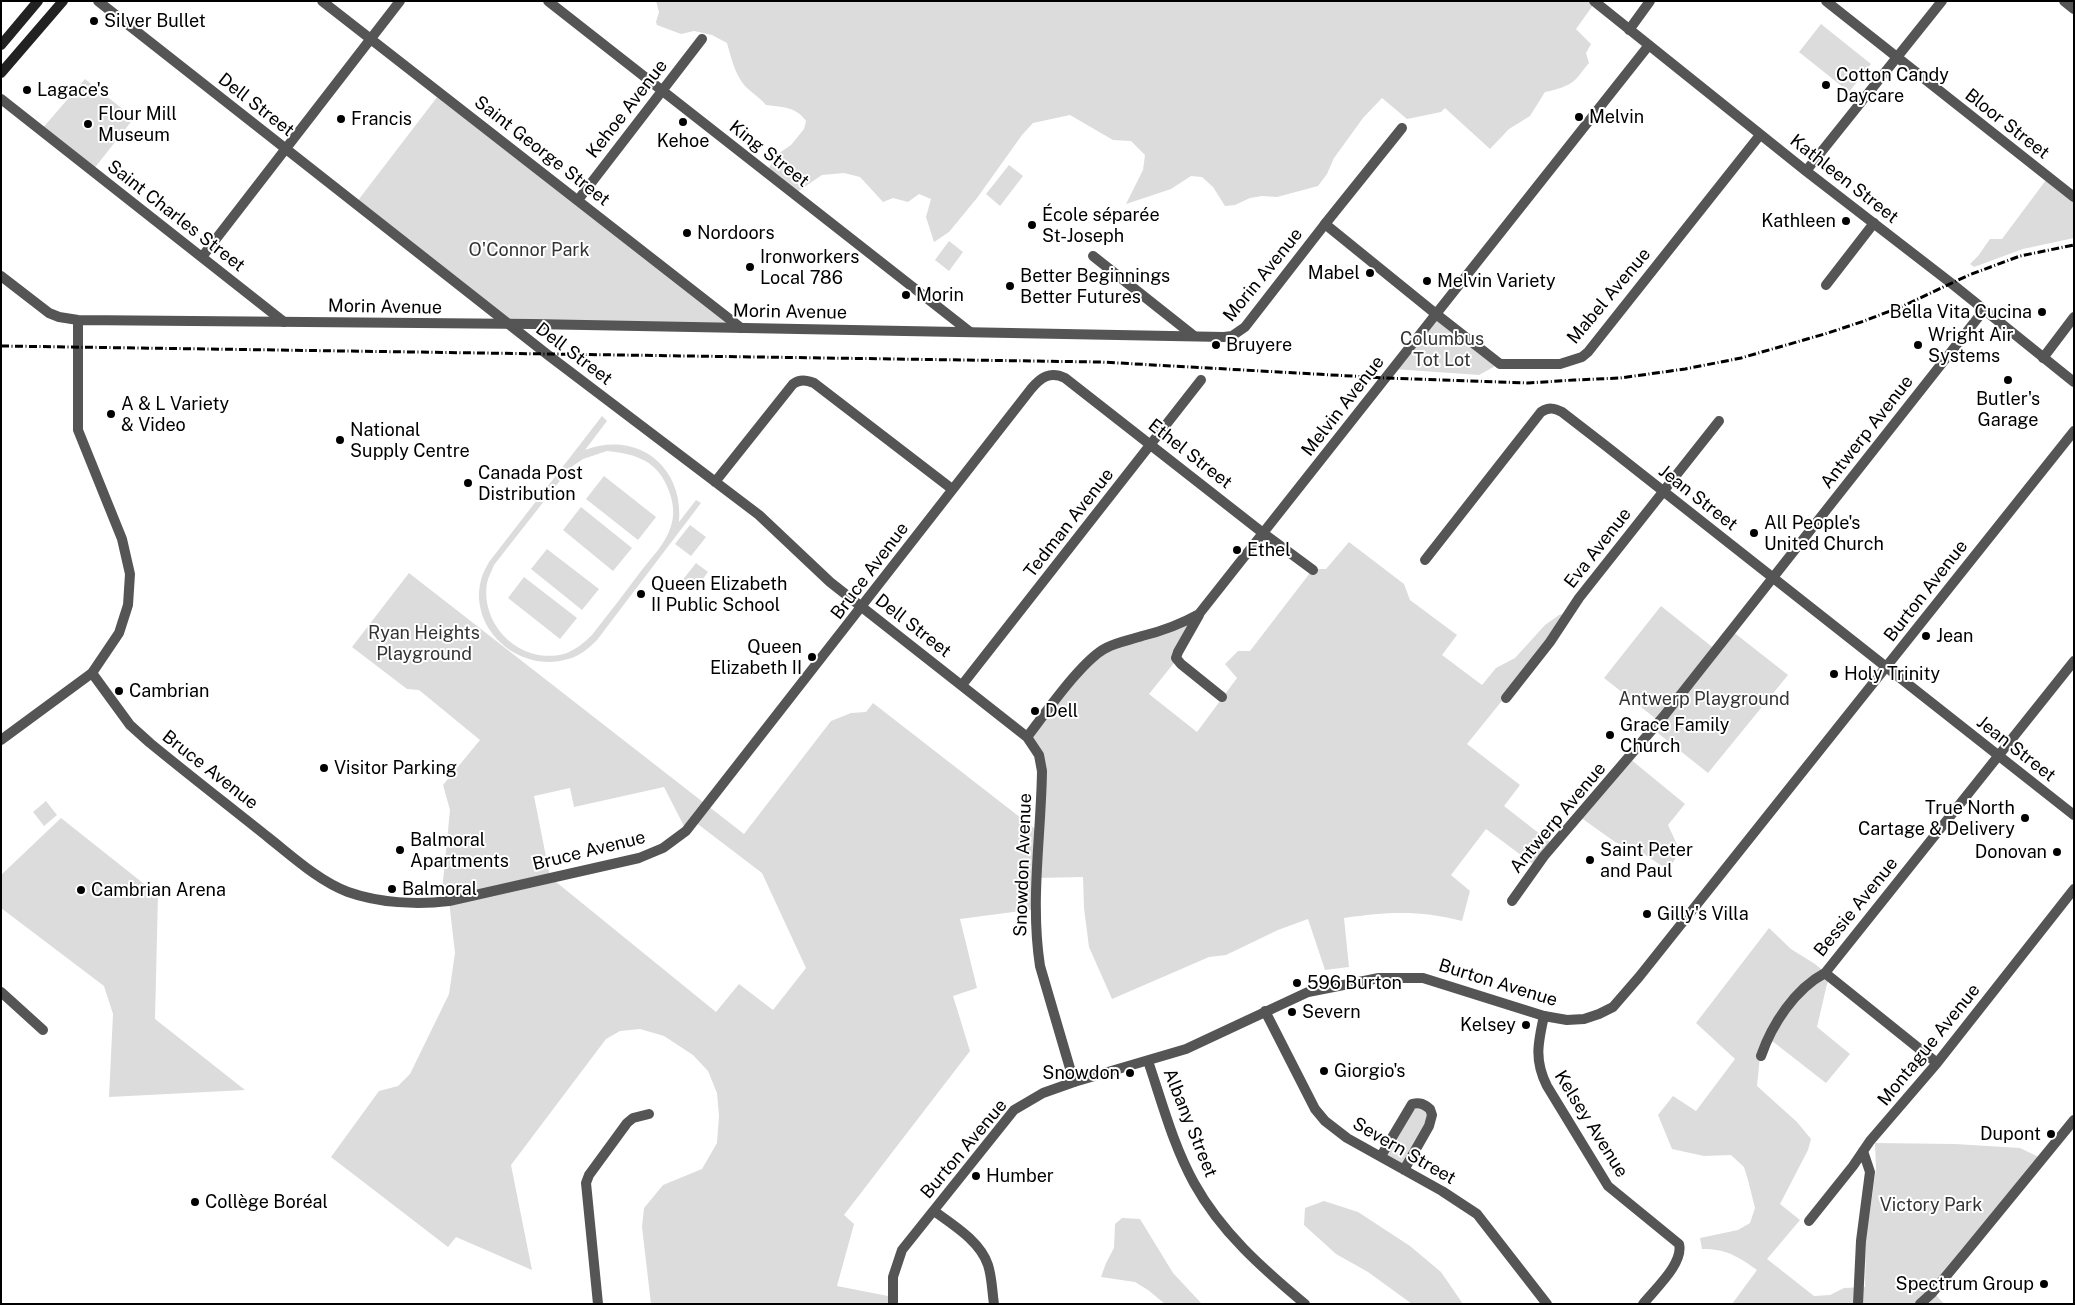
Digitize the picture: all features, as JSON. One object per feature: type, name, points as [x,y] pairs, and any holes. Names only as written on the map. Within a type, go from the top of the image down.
[{"type":"main road","points":[[1,45],[38,1]]},
{"type":"main road","points":[[1,74],[63,1]]},
{"type":"street","name":"Dell Street","points":[[98,1],[508,324],[759,515],[815,570],[1027,737]]},
{"type":"street","name":"Saint George Street","points":[[322,1],[742,328]]},
{"type":"street","points":[[202,257],[400,1]]},
{"type":"street","name":"King Street","points":[[548,1],[970,332]]},
{"type":"street","name":"Kathleen Street","points":[[1594,1],[1806,172],[1874,223],[2074,382]]},
{"type":"street","points":[[1629,30],[1650,1]]},
{"type":"street","name":"Bloor Street","points":[[1826,1],[2074,197]]},
{"type":"street","points":[[1806,172],[1942,1]]},
{"type":"street","points":[[2064,1],[2074,9]]},
{"type":"street","name":"Kehoe Avenue","points":[[578,200],[702,39]]},
{"type":"street","name":"Melvin Avenue","points":[[1027,737],[1083,666],[1099,651],[1175,626],[1200,614],[1649,46]]},
{"type":"street","name":"Saint Charles Street","points":[[1,100],[284,322]]},
{"type":"street","name":"Morin Avenue","points":[[1,276],[49,313],[59,317],[78,320],[508,324],[1224,337],[1239,333],[1402,128]]},
{"type":"street","name":"Mabel Avenue","points":[[1324,224],[1492,360],[1500,364],[1560,364],[1582,357],[1588,352],[1760,135]]},
{"type":"street","points":[[1826,285],[1874,223]]},
{"type":"street","points":[[1093,256],[1194,336]]},
{"type":"street","name":"Antwerp Avenue","points":[[1512,900],[1544,856],[1663,717],[1984,310]]},
{"type":"street","points":[[2043,358],[2074,318]]},
{"type":"street","points":[[1,740],[92,673],[113,643],[124,619],[130,592],[128,561],[120,532],[78,430],[78,320]]},
{"type":"street","name":"Ethel Street","points":[[1043,377],[1050,374],[1066,378],[1313,570]]},
{"type":"street","name":"Bruce Avenue","points":[[92,673],[130,726],[138,733],[284,850],[326,880],[350,892],[369,897],[415,903],[434,903],[639,858],[663,848],[676,840],[696,822],[952,489],[1031,389],[1043,377]]},
{"type":"street","points":[[716,482],[786,392],[797,381],[807,380],[952,489]]},
{"type":"street","name":"Tedman Avenue","points":[[962,685],[1201,380]]},
{"type":"street","name":"Jean Street","points":[[1425,560],[1541,412],[1548,408],[1562,412],[2074,815]]},
{"type":"street","name":"Eva Avenue","points":[[1506,698],[1550,642],[1579,598],[1719,421]]},
{"type":"street","name":"Burton Avenue","points":[[893,1304],[893,1277],[900,1256],[934,1210],[1014,1110],[1043,1093],[1205,1042],[1265,1011],[1321,988],[1379,978],[1402,976],[1423,978],[1544,1016],[1567,1020],[1584,1019],[1613,1007],[2074,431]]},
{"type":"street","points":[[1200,614],[1176,658],[1222,697]]},
{"type":"street","name":"Bessie Avenue","points":[[1761,1056],[1772,1031],[1795,997],[1813,979],[1825,973],[2074,661]]},
{"type":"street","name":"Snowdon Avenue","points":[[1027,737],[1039,755],[1042,771],[1035,892],[1040,966],[1074,1082]]},
{"type":"street","name":"Montague Avenue","points":[[1809,1222],[2074,889]]},
{"type":"street","points":[[1825,973],[1937,1063]]},
{"type":"street","points":[[1,992],[43,1030]]},
{"type":"street","name":"Severn Street","points":[[1265,1011],[1315,1109],[1336,1131],[1454,1198],[1477,1214],[1546,1304]]},
{"type":"street","name":"Kelsey Avenue","points":[[1544,1016],[1538,1047],[1538,1059],[1540,1071],[1547,1086],[1608,1186],[1678,1244],[1680,1250],[1676,1262],[1643,1304]]},
{"type":"street","name":"Albany Street","points":[[1148,1061],[1181,1154],[1209,1208],[1248,1255],[1305,1304]]},
{"type":"street","points":[[1381,1156],[1412,1104],[1419,1102],[1426,1105],[1430,1109],[1431,1120],[1404,1170]]},
{"type":"street","points":[[598,1304],[586,1183],[589,1175],[627,1123],[633,1118],[649,1114]]},
{"type":"street","points":[[1920,1304],[1932,1293],[2074,1120]]},
{"type":"street","points":[[1858,1304],[1861,1241],[1870,1172],[1864,1151]]},
{"type":"street","points":[[934,1210],[966,1236],[984,1256],[988,1266],[994,1304]]},
{"type":"green space","points":[[656,1],[1596,1],[1576,29],[1591,44],[1586,53],[1589,63],[1573,82],[1561,88],[1545,92],[1530,116],[1509,129],[1490,149],[1445,108],[1441,112],[1407,119],[1382,98],[1363,118],[1334,158],[1327,174],[1318,186],[1277,197],[1262,196],[1250,198],[1235,205],[1225,206],[1213,187],[1202,177],[1191,176],[1171,189],[1126,204],[1143,170],[1145,155],[1131,141],[1113,140],[1070,115],[1033,123],[949,232],[934,242],[926,217],[931,199],[919,194],[908,202],[893,198],[883,202],[860,177],[844,173],[822,175],[794,194],[767,172],[775,156],[791,145],[804,129],[806,121],[794,110],[766,105],[745,86],[736,71],[727,43],[712,35],[694,31],[681,34],[657,25],[659,12]]},
{"type":"green space","points":[[1821,24],[1871,64],[1849,92],[1799,52]]},
{"type":"green space","name":"Flour Mill Museum","points":[[85,79],[134,118],[93,170],[41,130]]},
{"type":"green space","name":"O'Connor Park","points":[[441,92],[742,327],[508,323],[356,203]]},
{"type":"green space","points":[[1009,165],[1023,176],[1000,206],[986,194]]},
{"type":"green space","points":[[2049,176],[2074,196],[2074,238],[2023,249],[1974,267],[1970,264],[1990,239],[2002,239]]},
{"type":"green space","points":[[949,241],[963,252],[949,271],[935,260]]},
{"type":"green space","name":"Columbus Tot Lot","points":[[1436,316],[1497,365],[1479,375],[1394,369]]},
{"type":"green space","points":[[602,416],[607,421],[585,450],[604,445],[622,445],[639,449],[653,458],[665,469],[674,484],[679,502],[679,522],[696,500],[701,503],[597,640],[572,658],[550,662],[533,660],[516,654],[502,644],[490,631],[482,616],[479,598],[482,578],[489,562]],"holes":[[[607,451],[640,459],[655,468],[660,474],[667,487],[672,504],[673,515],[669,532],[658,550],[592,635],[583,643],[567,653],[551,656],[535,654],[521,649],[508,640],[490,614],[487,599],[487,583],[494,565],[570,468],[583,459]]]},
{"type":"green space","points":[[604,476],[656,517],[638,540],[586,499]]},
{"type":"green space","points":[[581,507],[632,548],[613,571],[563,530]]},
{"type":"green space","points":[[690,525],[706,537],[691,556],[675,544]]},
{"type":"green space","name":"Ryan Heights Playground","points":[[1349,542],[1404,584],[1410,600],[1457,635],[1442,655],[1482,685],[1496,668],[1515,658],[1545,625],[1559,615],[1569,612],[1467,744],[1520,785],[1504,806],[1554,845],[1537,867],[1486,829],[1451,875],[1470,891],[1462,921],[1446,917],[1403,913],[1344,918],[1349,967],[1325,970],[1308,919],[1278,930],[1226,955],[1209,957],[1112,999],[1089,947],[1084,908],[1083,877],[1037,878],[1036,909],[960,919],[977,988],[953,996],[970,1051],[844,1215],[854,1224],[837,1286],[893,1297],[893,1304],[651,1304],[642,1227],[644,1208],[663,1185],[702,1169],[717,1143],[719,1116],[717,1093],[708,1071],[693,1055],[664,1036],[640,1029],[620,1031],[606,1039],[511,1165],[532,1270],[456,1237],[448,1247],[331,1157],[379,1091],[398,1086],[410,1074],[449,994],[455,953],[449,901],[441,901],[450,810],[443,785],[480,740],[419,690],[407,689],[352,647],[409,573],[744,834],[831,721],[851,713],[866,712],[873,703],[1039,832],[1043,771],[1028,737],[1092,659],[1200,614],[1178,658],[1149,694],[1197,732],[1237,678],[1225,664],[1238,651],[1250,651],[1313,569],[1326,569]],"holes":[[[664,787],[686,830],[695,822],[762,873],[806,968],[773,1010],[739,984],[716,1012],[550,877],[534,796],[570,788],[574,807]]]},
{"type":"green space","points":[[547,549],[599,589],[582,610],[531,569]]},
{"type":"green space","points":[[696,563],[708,572],[694,591],[681,582]]},
{"type":"green space","points":[[524,577],[577,618],[560,639],[508,598]]},
{"type":"green space","name":"Antwerp Playground","points":[[1661,606],[1716,650],[1732,631],[1788,675],[1708,773],[1654,730],[1660,722],[1604,678]]},
{"type":"green space","points":[[1629,758],[1685,804],[1668,825],[1680,851],[1668,870],[1644,854],[1615,842],[1580,817]]},
{"type":"green space","points":[[46,801],[57,815],[44,826],[33,812]]},
{"type":"green space","points":[[61,818],[158,895],[155,1019],[245,1090],[109,1097],[113,1014],[104,986],[1,908],[1,875]]},
{"type":"green space","name":"Victory Park","points":[[1769,928],[1791,949],[1831,977],[1827,984],[1817,1027],[1850,1054],[1826,1083],[1767,1037],[1760,1056],[1757,1086],[1797,1122],[1811,1139],[1808,1150],[1780,1204],[1800,1220],[1767,1259],[1814,1296],[1830,1295],[1844,1288],[1865,1287],[1866,1238],[1876,1169],[1875,1143],[1955,1144],[2020,1148],[2045,1160],[1936,1295],[1944,1304],[1732,1304],[1757,1270],[1731,1254],[1718,1250],[1702,1249],[1700,1238],[1738,1230],[1750,1223],[1755,1208],[1744,1167],[1731,1155],[1704,1156],[1672,1149],[1658,1115],[1673,1096],[1696,1111],[1735,1059],[1696,1023]]},
{"type":"green space","points":[[1419,1103],[1431,1115],[1404,1168],[1382,1156]]},
{"type":"green space","points":[[1324,1201],[1358,1212],[1410,1246],[1441,1272],[1463,1304],[1412,1304],[1368,1272],[1336,1254],[1304,1225],[1305,1208]]},
{"type":"green space","points":[[1122,1218],[1140,1219],[1173,1273],[1202,1304],[1165,1304],[1135,1282],[1101,1277],[1114,1248],[1115,1224]]},
{"type":"railway","points":[[1,346],[1101,362],[1386,378],[1528,383],[1620,378],[1685,369],[1741,358],[1864,321],[1903,306],[1969,275],[2020,256],[2074,245]]},
{"type":"place","name":"Silver Bullet","points":[[94,21]]},
{"type":"place","name":"Cotton Candy Daycare","points":[[1826,85]]},
{"type":"place","name":"Lagace's","points":[[27,90]]},
{"type":"place","name":"Melvin","points":[[1579,117]]},
{"type":"place","name":"Francis","points":[[341,119]]},
{"type":"place","name":"Kehoe","points":[[683,122]]},
{"type":"place","name":"Flour Mill Museum","points":[[88,124]]},
{"type":"place","name":"Kathleen","points":[[1846,221]]},
{"type":"place","name":"École séparée St-Joseph","points":[[1032,225]]},
{"type":"place","name":"Nordoors","points":[[687,233]]},
{"type":"place","name":"Ironworkers Local 786","points":[[750,267]]},
{"type":"place","name":"Mabel","points":[[1370,273]]},
{"type":"place","name":"Melvin Variety","points":[[1427,281]]},
{"type":"place","name":"Better Beginnings Better Futures","points":[[1010,286]]},
{"type":"place","name":"Morin","points":[[906,295]]},
{"type":"place","name":"Bella Vita Cucina","points":[[2042,312]]},
{"type":"place","name":"Bruyere","points":[[1216,345]]},
{"type":"place","name":"Wright Air Systems","points":[[1918,345]]},
{"type":"place","name":"Butler's Garage","points":[[2008,380]]},
{"type":"place","name":"A & L Variety & Video","points":[[111,414]]},
{"type":"place","name":"National Supply Centre","points":[[340,440]]},
{"type":"place","name":"Canada Post Distribution","points":[[468,483]]},
{"type":"place","name":"All People's United Church","points":[[1754,533]]},
{"type":"place","name":"Ethel","points":[[1237,550]]},
{"type":"place","name":"Queen Elizabeth II Public School","points":[[641,594]]},
{"type":"place","name":"Jean","points":[[1926,636]]},
{"type":"place","name":"Queen Elizabeth II","points":[[812,657]]},
{"type":"place","name":"Holy Trinity","points":[[1834,674]]},
{"type":"place","name":"Cambrian","points":[[119,691]]},
{"type":"place","name":"Dell","points":[[1035,711]]},
{"type":"place","name":"Grace Family Church","points":[[1610,735]]},
{"type":"place","name":"Visitor Parking","points":[[324,768]]},
{"type":"place","name":"True North Cartage & Delivery","points":[[2025,818]]},
{"type":"place","name":"Balmoral Apartments","points":[[400,850]]},
{"type":"place","name":"Donovan","points":[[2057,852]]},
{"type":"place","name":"Saint Peter and Paul","points":[[1590,860]]},
{"type":"place","name":"Balmoral","points":[[392,889]]},
{"type":"place","name":"Cambrian Arena","points":[[81,890]]},
{"type":"place","name":"Gilly's Villa","points":[[1647,914]]},
{"type":"place","name":"596 Burton","points":[[1297,983]]},
{"type":"place","name":"Severn","points":[[1292,1012]]},
{"type":"place","name":"Kelsey","points":[[1526,1025]]},
{"type":"place","name":"Giorgio's","points":[[1324,1071]]},
{"type":"place","name":"Snowdon","points":[[1130,1073]]},
{"type":"place","name":"Dupont","points":[[2051,1134]]},
{"type":"place","name":"Humber","points":[[976,1176]]},
{"type":"place","name":"Collège Boréal","points":[[195,1202]]},
{"type":"place","name":"Spectrum Group","points":[[2044,1284]]}]
